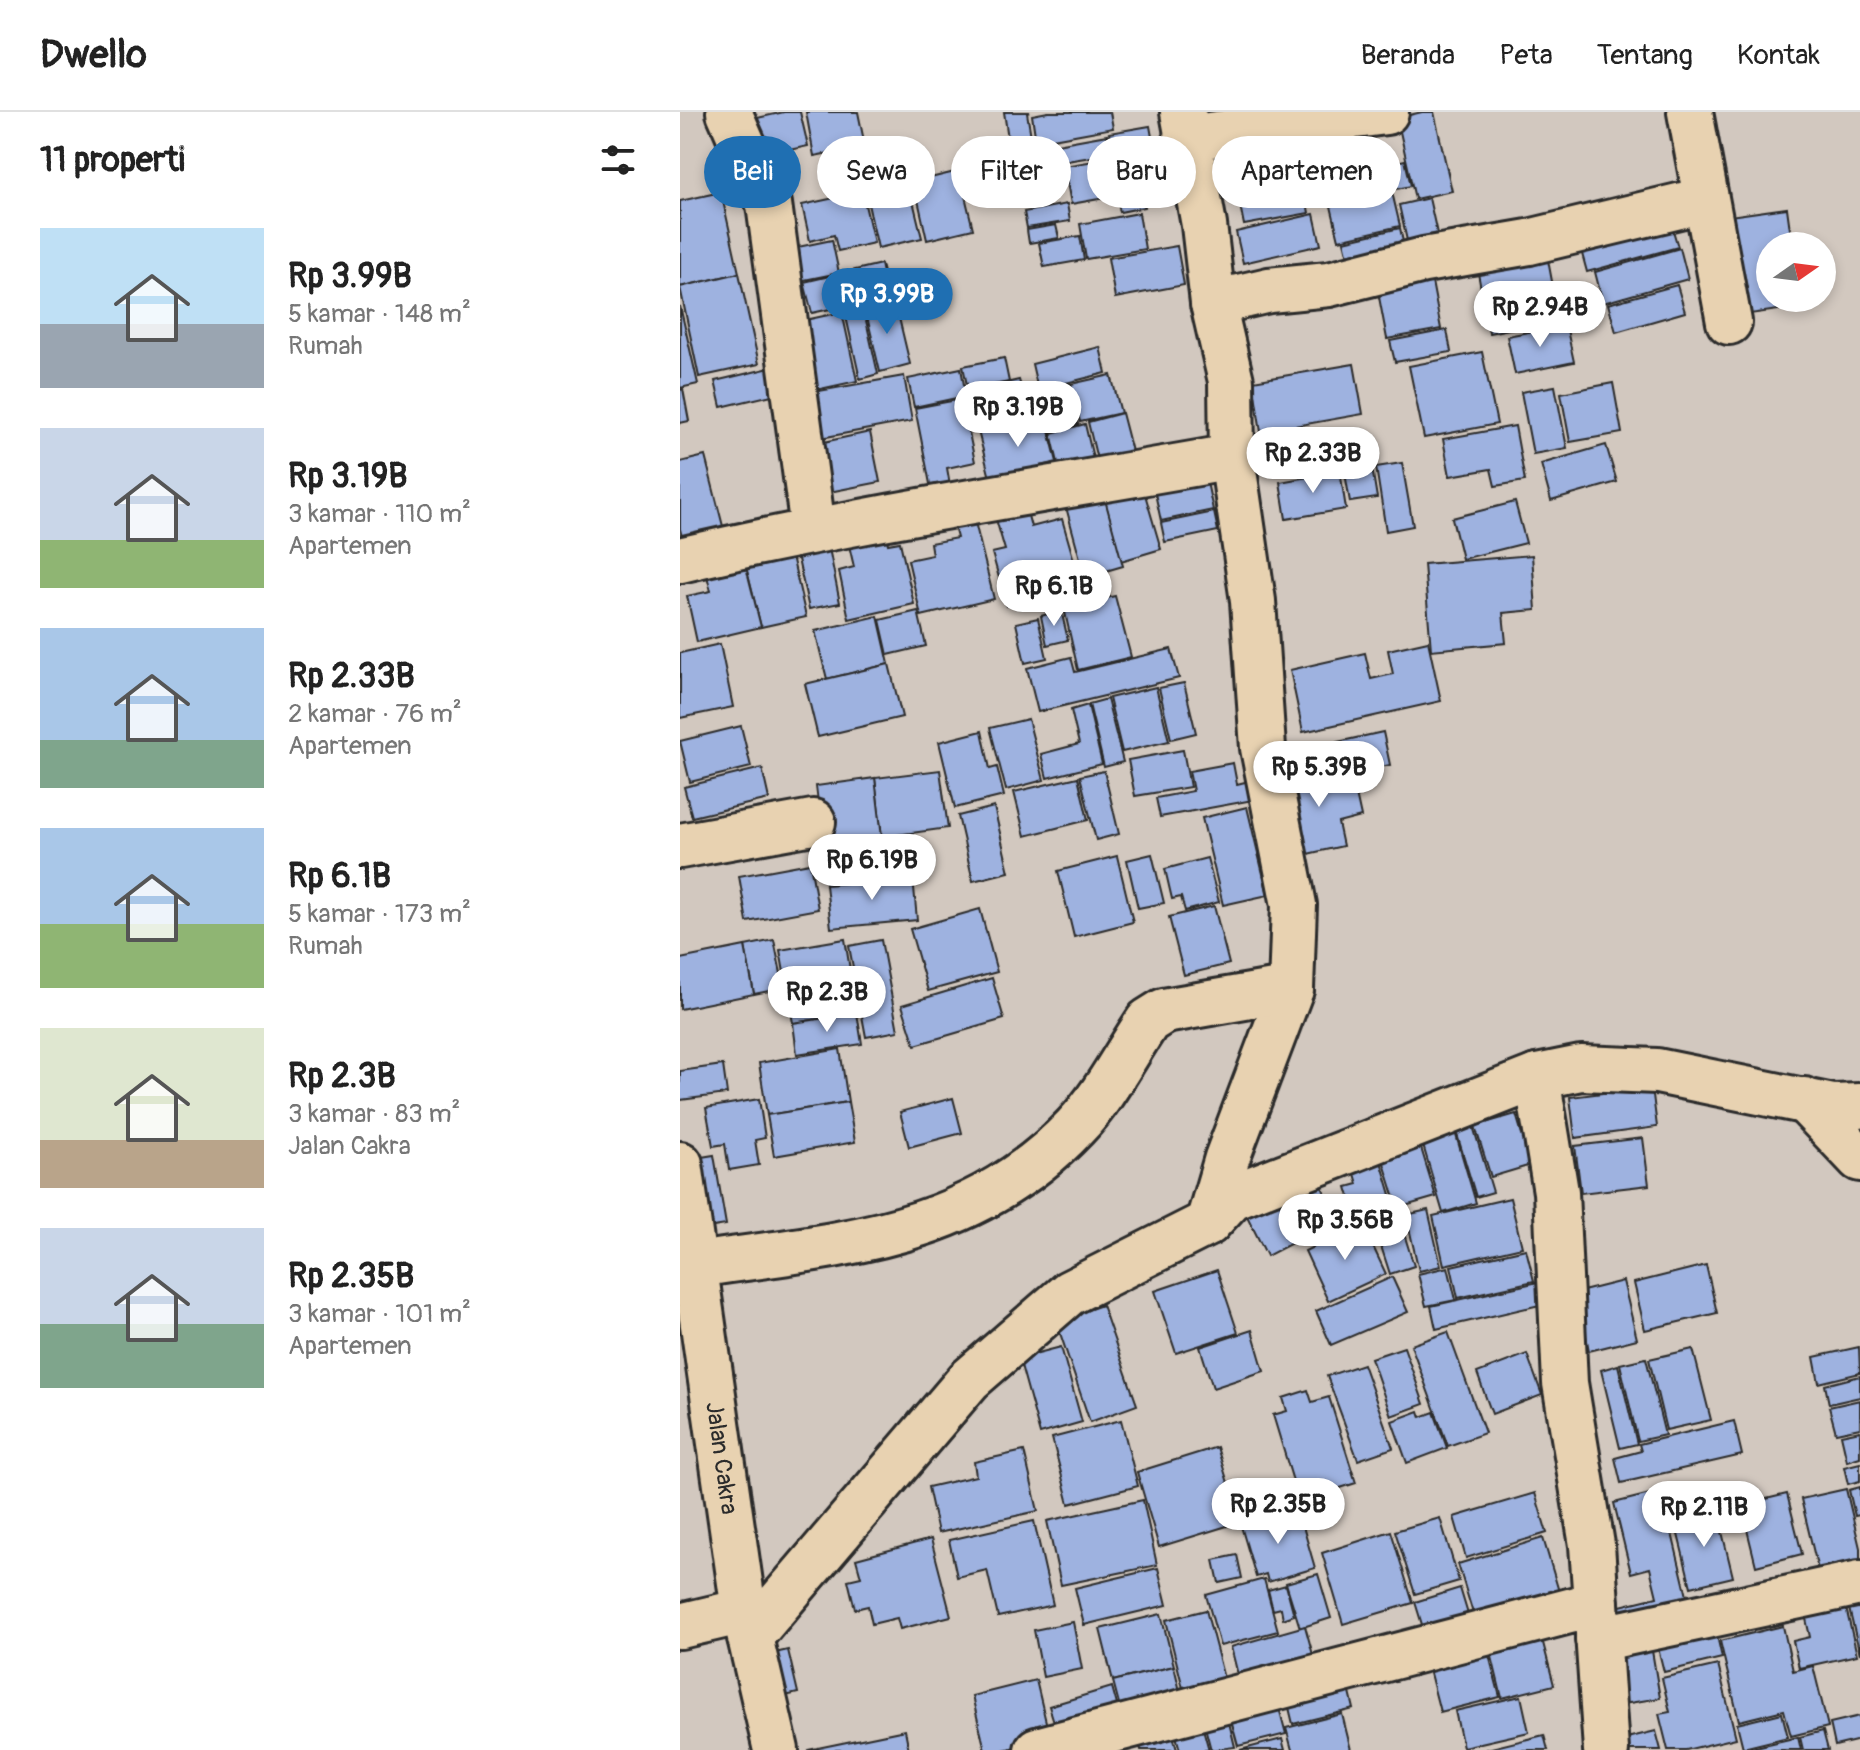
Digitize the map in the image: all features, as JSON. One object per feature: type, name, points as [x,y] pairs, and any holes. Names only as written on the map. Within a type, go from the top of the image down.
[{"type":"street","points":[[729,112],[769,204],[813,529]]},
{"type":"street","points":[[1208,1223],[1227,1158],[1291,989],[1294,905],[1263,748],[1253,601],[1232,457],[1231,381],[1213,303],[1204,225],[1184,125],[1386,112]]},
{"type":"street","points":[[1690,112],[1729,322]]},
{"type":"street","points":[[1213,303],[1269,290],[1329,284],[1424,260],[1529,242],[1704,200]]},
{"type":"street","points":[[680,560],[813,529],[889,519],[1232,457]]},
{"type":"street","points":[[680,846],[813,822]]},
{"type":"street","points":[[695,1265],[878,1238],[945,1217],[1011,1181],[1078,1125],[1148,1021],[1164,1011],[1291,989]]},
{"type":"street","points":[[680,1626],[747,1624],[969,1380],[1069,1293],[1208,1223],[1232,1197],[1537,1077],[1581,1068],[1657,1071],[1833,1107],[1860,1106]]},
{"type":"street","points":[[1537,1077],[1556,1192],[1565,1383],[1592,1545],[1606,1750]]},
{"type":"street","points":[[1804,1100],[1860,1159]]},
{"type":"street","name":"Jalan Cakra","points":[[680,1164],[747,1624],[776,1750]]},
{"type":"street","points":[[1037,1750],[1597,1622],[1860,1583]]},
{"type":"building","points":[[784,112],[800,112],[808,146],[801,148],[801,136],[747,136],[744,121]]},
{"type":"building","points":[[806,112],[858,112],[863,136],[817,136],[817,155],[814,156]]},
{"type":"building","points":[[1004,112],[1030,112],[1027,113],[1031,136],[1008,136]]},
{"type":"building","points":[[1110,112],[1113,128],[1069,136],[1035,136],[1032,115]]},
{"type":"building","points":[[1434,112],[1452,191],[1415,199],[1397,118]]},
{"type":"building","points":[[1150,126],[1152,136],[1110,136],[1109,133]]},
{"type":"building","points":[[1294,131],[1295,136],[1267,136]]},
{"type":"building","points":[[1087,139],[1087,158],[1071,160],[1071,141]]},
{"type":"building","points":[[1405,160],[1411,186],[1401,188],[1401,161]]},
{"type":"building","points":[[1087,162],[1087,201],[1071,204],[1071,165]]},
{"type":"building","points":[[951,173],[951,208],[968,208],[973,229],[927,240],[920,208],[935,208],[935,177]]},
{"type":"building","points":[[704,196],[704,208],[725,208],[739,273],[680,287],[680,201]]},
{"type":"building","points":[[1429,198],[1440,247],[1410,254],[1401,205]]},
{"type":"building","points":[[817,202],[817,208],[866,208],[874,243],[838,251],[834,235],[810,241],[802,205]]},
{"type":"building","points":[[869,208],[915,208],[922,238],[878,248]]},
{"type":"building","points":[[1068,208],[1070,221],[1027,228],[1024,212]]},
{"type":"building","points":[[1119,208],[1140,208],[1120,212]]},
{"type":"building","points":[[1241,208],[1308,208],[1309,213],[1244,225]]},
{"type":"building","points":[[1331,208],[1396,208],[1400,226],[1339,240]]},
{"type":"building","points":[[1787,208],[1790,232],[1756,232],[1756,312],[1765,312],[1743,315],[1715,218]]},
{"type":"building","points":[[1139,213],[1145,249],[1086,259],[1080,224]]},
{"type":"building","points":[[1314,214],[1321,245],[1243,263],[1236,232]]},
{"type":"building","points":[[1668,214],[1678,247],[1587,272],[1578,239]]},
{"type":"building","points":[[1056,225],[1059,238],[1029,243],[1027,230]]},
{"type":"building","points":[[1400,228],[1407,260],[1352,273],[1344,241]]},
{"type":"building","points":[[1080,236],[1084,260],[1044,267],[1039,243]]},
{"type":"building","points":[[832,240],[839,273],[799,281],[793,248]]},
{"type":"building","points":[[1177,246],[1184,285],[1115,298],[1108,258]]},
{"type":"building","points":[[1680,248],[1688,279],[1603,303],[1595,272]]},
{"type":"building","points":[[1548,260],[1559,319],[1489,333],[1478,273]]},
{"type":"building","points":[[881,264],[888,296],[812,313],[804,282]]},
{"type":"building","points":[[1429,266],[1441,329],[1387,339],[1375,276]]},
{"type":"building","points":[[739,273],[759,364],[699,377],[680,287]]},
{"type":"building","points":[[1677,285],[1685,312],[1616,332],[1608,304]]},
{"type":"building","points":[[895,301],[910,364],[880,372],[865,308]]},
{"type":"building","points":[[680,306],[698,384],[680,388]]},
{"type":"building","points":[[863,307],[878,374],[860,379],[845,312]]},
{"type":"building","points":[[842,312],[857,381],[802,393],[787,324]]},
{"type":"building","points":[[1566,325],[1574,362],[1515,374],[1507,336]]},
{"type":"building","points":[[1447,330],[1451,352],[1395,362],[1390,341]]},
{"type":"building","points":[[1100,347],[1106,373],[1038,390],[1032,364]]},
{"type":"building","points":[[1482,352],[1497,424],[1424,438],[1409,366]]},
{"type":"building","points":[[1004,358],[1009,382],[968,390],[963,366]]},
{"type":"building","points":[[1354,364],[1363,414],[1261,432],[1253,381]]},
{"type":"building","points":[[770,368],[776,394],[721,407],[715,381]]},
{"type":"building","points":[[961,368],[966,396],[914,407],[908,379]]},
{"type":"building","points":[[1111,375],[1121,413],[1080,422],[1071,384]]},
{"type":"building","points":[[904,376],[912,421],[810,440],[802,394]]},
{"type":"building","points":[[1019,380],[1022,390],[1036,387],[1043,414],[998,425],[989,387]]},
{"type":"building","points":[[1613,383],[1622,433],[1570,442],[1561,393]]},
{"type":"building","points":[[1069,384],[1078,424],[1050,431],[1041,391]]},
{"type":"building","points":[[1555,386],[1567,448],[1533,454],[1521,392]]},
{"type":"building","points":[[683,389],[689,421],[680,423],[680,390]]},
{"type":"building","points":[[962,399],[975,462],[947,468],[950,485],[931,489],[915,408]]},
{"type":"building","points":[[1122,413],[1135,463],[1100,472],[1088,422]]},
{"type":"building","points":[[1045,415],[1057,462],[1038,467],[1042,480],[990,478],[978,431]]},
{"type":"building","points":[[1085,424],[1097,475],[1063,484],[1051,433]]},
{"type":"building","points":[[1515,426],[1525,481],[1495,486],[1491,469],[1450,476],[1443,439]]},
{"type":"building","points":[[870,432],[880,482],[819,494],[810,445]]},
{"type":"building","points":[[1606,445],[1617,482],[1551,501],[1541,464]]},
{"type":"building","points":[[705,456],[726,538],[706,543],[703,532],[682,537],[680,529],[680,462]]},
{"type":"building","points":[[1402,463],[1413,526],[1386,531],[1376,467]]},
{"type":"building","points":[[1372,468],[1377,498],[1350,502],[1345,473]]},
{"type":"building","points":[[1340,471],[1346,509],[1286,519],[1280,482]]},
{"type":"building","points":[[1205,473],[1213,510],[1161,521],[1153,484]]},
{"type":"building","points":[[1144,491],[1161,549],[1121,561],[1105,501]]},
{"type":"building","points":[[1104,496],[1123,566],[1085,577],[1066,507]]},
{"type":"building","points":[[1515,502],[1526,543],[1462,559],[1452,518]]},
{"type":"building","points":[[1026,508],[1031,527],[1062,519],[1081,585],[1007,606],[992,553],[1005,550],[995,516]]},
{"type":"building","points":[[1214,512],[1218,531],[1165,542],[1161,523]]},
{"type":"building","points":[[974,518],[994,599],[921,616],[908,560],[932,555],[930,543],[957,538],[953,523]]},
{"type":"building","points":[[885,533],[888,544],[900,542],[914,604],[849,619],[839,571],[854,567],[848,541]]},
{"type":"building","points":[[828,543],[840,603],[809,609],[796,550]]},
{"type":"building","points":[[1532,555],[1536,610],[1503,613],[1506,643],[1431,650],[1424,564]]},
{"type":"building","points":[[792,556],[806,617],[761,627],[746,567]]},
{"type":"building","points":[[746,567],[761,627],[697,642],[687,596],[711,591],[707,576]]},
{"type":"building","points":[[1115,596],[1131,657],[1078,670],[1064,608]]},
{"type":"building","points":[[1061,610],[1068,640],[1047,645],[1041,616]]},
{"type":"building","points":[[918,611],[926,646],[888,655],[880,620]]},
{"type":"building","points":[[878,616],[889,664],[827,679],[815,631]]},
{"type":"building","points":[[1038,618],[1047,658],[1025,663],[1016,623]]},
{"type":"building","points":[[1428,641],[1441,701],[1303,732],[1290,670],[1365,653],[1371,679],[1393,674],[1388,650]]},
{"type":"building","points":[[720,644],[733,707],[680,718],[680,653]]},
{"type":"building","points":[[1171,649],[1179,678],[1038,712],[1027,668],[1071,657],[1075,672]]},
{"type":"building","points":[[889,664],[902,717],[818,737],[805,684]]},
{"type":"building","points":[[1184,683],[1196,733],[1171,739],[1159,688]]},
{"type":"building","points":[[1156,687],[1169,741],[1122,752],[1109,698]]},
{"type":"building","points":[[1107,699],[1123,762],[1104,767],[1089,704]]},
{"type":"building","points":[[1088,705],[1102,764],[1047,778],[1041,754],[1079,744],[1071,710]]},
{"type":"building","points":[[1028,719],[1044,780],[1006,790],[990,728]]},
{"type":"building","points":[[741,726],[751,767],[690,782],[680,741]]},
{"type":"building","points":[[982,731],[990,769],[997,767],[1004,796],[955,808],[939,742]]},
{"type":"building","points":[[1383,732],[1390,765],[1332,778],[1324,745]]},
{"type":"building","points":[[1183,750],[1190,787],[1135,796],[1128,760]]},
{"type":"building","points":[[1233,763],[1237,784],[1249,781],[1253,800],[1160,817],[1156,798],[1193,791],[1189,771]]},
{"type":"building","points":[[1324,763],[1328,782],[1352,776],[1361,817],[1338,823],[1343,846],[1294,857],[1288,770]]},
{"type":"building","points":[[762,768],[769,799],[692,817],[684,787]]},
{"type":"building","points":[[940,770],[948,828],[882,837],[875,778]]},
{"type":"building","points":[[1104,771],[1119,834],[1096,840],[1080,776]]},
{"type":"building","points":[[1078,777],[1088,820],[1025,836],[1014,792]]},
{"type":"building","points":[[875,778],[882,837],[823,844],[816,786]]},
{"type":"building","points":[[994,807],[1009,872],[973,881],[958,816]]},
{"type":"building","points":[[1247,807],[1268,895],[1223,905],[1202,818]]},
{"type":"building","points":[[909,837],[913,877],[826,885],[823,846]]},
{"type":"building","points":[[1152,854],[1164,903],[1138,908],[1127,860]]},
{"type":"building","points":[[1117,856],[1133,922],[1074,937],[1058,871]]},
{"type":"building","points":[[1207,858],[1219,902],[1185,911],[1181,897],[1172,899],[1165,869]]},
{"type":"building","points":[[810,863],[818,909],[747,922],[739,876]]},
{"type":"building","points":[[913,877],[917,920],[831,928],[826,885]]},
{"type":"building","points":[[1214,906],[1229,964],[1184,975],[1169,917]]},
{"type":"building","points":[[980,909],[997,972],[928,991],[910,929]]},
{"type":"building","points":[[845,939],[857,1013],[793,1023],[780,950]]},
{"type":"building","points":[[774,940],[784,988],[754,994],[745,946]]},
{"type":"building","points":[[881,940],[898,1031],[866,1037],[849,946]]},
{"type":"building","points":[[745,946],[754,994],[680,1009],[680,959]]},
{"type":"building","points":[[992,978],[1004,1019],[915,1045],[902,1005]]},
{"type":"building","points":[[857,1013],[862,1044],[797,1054],[793,1023]]},
{"type":"building","points":[[840,1049],[848,1102],[767,1115],[759,1063]]},
{"type":"building","points":[[723,1065],[727,1094],[680,1100],[680,1071]]},
{"type":"building","points":[[1652,1087],[1657,1127],[1575,1138],[1570,1097]]},
{"type":"building","points":[[953,1098],[962,1133],[909,1147],[900,1112]]},
{"type":"building","points":[[759,1099],[765,1138],[755,1140],[759,1165],[729,1170],[725,1144],[713,1146],[706,1108]]},
{"type":"building","points":[[848,1102],[855,1142],[774,1156],[767,1115]]},
{"type":"building","points":[[1516,1114],[1531,1165],[1491,1177],[1475,1126]]},
{"type":"building","points":[[1453,1125],[1476,1203],[1443,1213],[1420,1135]]},
{"type":"building","points":[[1473,1126],[1493,1192],[1476,1197],[1456,1131]]},
{"type":"building","points":[[1417,1135],[1436,1197],[1398,1208],[1379,1147]]},
{"type":"building","points":[[1643,1138],[1649,1185],[1581,1193],[1575,1146]]},
{"type":"building","points":[[1377,1148],[1395,1208],[1357,1220],[1347,1187],[1358,1184],[1350,1156]]},
{"type":"building","points":[[714,1155],[726,1225],[695,1230],[683,1160]]},
{"type":"building","points":[[1317,1177],[1338,1219],[1267,1256],[1246,1214]]},
{"type":"building","points":[[1510,1198],[1522,1247],[1444,1265],[1433,1216]]},
{"type":"building","points":[[1428,1210],[1441,1266],[1419,1271],[1406,1215]]},
{"type":"building","points":[[1397,1211],[1414,1266],[1390,1274],[1372,1218]]},
{"type":"building","points":[[1362,1223],[1386,1274],[1328,1301],[1305,1251]]},
{"type":"building","points":[[1526,1249],[1534,1281],[1458,1298],[1451,1266]]},
{"type":"building","points":[[1706,1265],[1717,1313],[1645,1330],[1634,1283]]},
{"type":"building","points":[[1448,1267],[1456,1300],[1426,1306],[1418,1274]]},
{"type":"building","points":[[1217,1270],[1238,1333],[1176,1353],[1155,1291]]},
{"type":"building","points":[[1392,1277],[1408,1312],[1331,1345],[1316,1311]]},
{"type":"building","points":[[1623,1281],[1637,1339],[1589,1351],[1586,1336],[1577,1338],[1567,1295]]},
{"type":"building","points":[[1538,1282],[1544,1304],[1436,1329],[1431,1306]]},
{"type":"building","points":[[1102,1305],[1137,1405],[1090,1422],[1056,1321]]},
{"type":"building","points":[[1252,1330],[1264,1371],[1213,1388],[1200,1347]]},
{"type":"building","points":[[1448,1332],[1485,1433],[1448,1446],[1411,1345]]},
{"type":"building","points":[[1061,1347],[1082,1422],[1040,1434],[1019,1358]]},
{"type":"building","points":[[1404,1347],[1424,1404],[1391,1416],[1371,1358]]},
{"type":"building","points":[[1859,1347],[1860,1373],[1819,1383],[1814,1357]]},
{"type":"building","points":[[1693,1349],[1711,1420],[1666,1430],[1649,1359]]},
{"type":"building","points":[[1527,1354],[1542,1395],[1492,1414],[1477,1373]]},
{"type":"building","points":[[1646,1358],[1665,1435],[1638,1441],[1620,1364]]},
{"type":"building","points":[[1363,1364],[1393,1448],[1358,1460],[1327,1376]]},
{"type":"building","points":[[1618,1365],[1637,1444],[1620,1448],[1601,1370]]},
{"type":"building","points":[[1860,1376],[1860,1397],[1829,1404],[1825,1385]]},
{"type":"building","points":[[1308,1390],[1312,1402],[1329,1397],[1356,1483],[1299,1501],[1273,1415],[1287,1411],[1283,1398]]},
{"type":"building","points":[[1860,1400],[1860,1428],[1836,1433],[1829,1407]]},
{"type":"building","points":[[1419,1411],[1421,1417],[1434,1412],[1447,1448],[1407,1463],[1392,1421]]},
{"type":"building","points":[[1121,1420],[1138,1486],[1069,1504],[1052,1438]]},
{"type":"building","points":[[1734,1421],[1742,1455],[1621,1483],[1615,1458],[1641,1451],[1639,1444]]},
{"type":"building","points":[[1860,1431],[1860,1457],[1847,1461],[1841,1435]]},
{"type":"building","points":[[1217,1447],[1240,1522],[1159,1547],[1137,1472]]},
{"type":"building","points":[[1024,1451],[1038,1511],[938,1533],[928,1487],[976,1476],[974,1462]]},
{"type":"building","points":[[1860,1463],[1860,1481],[1848,1484],[1844,1467]]},
{"type":"building","points":[[1860,1487],[1860,1515],[1855,1516],[1849,1490]]},
{"type":"building","points":[[1846,1489],[1860,1548],[1860,1568],[1820,1578],[1801,1499]]},
{"type":"building","points":[[1662,1491],[1691,1613],[1618,1631],[1612,1608],[1657,1597],[1650,1568],[1631,1573],[1614,1503]]},
{"type":"building","points":[[1535,1493],[1547,1533],[1466,1558],[1454,1517]]},
{"type":"building","points":[[1787,1494],[1802,1554],[1756,1566],[1741,1505]]},
{"type":"building","points":[[1143,1500],[1157,1565],[1061,1585],[1047,1521]]},
{"type":"building","points":[[1298,1509],[1315,1568],[1268,1582],[1266,1574],[1256,1577],[1241,1526]]},
{"type":"building","points":[[1717,1511],[1733,1577],[1691,1587],[1675,1522]]},
{"type":"building","points":[[1440,1518],[1459,1581],[1415,1594],[1395,1531]]},
{"type":"building","points":[[1034,1521],[1053,1605],[998,1617],[987,1570],[957,1577],[949,1540]]},
{"type":"building","points":[[1391,1531],[1413,1603],[1343,1624],[1322,1553]]},
{"type":"building","points":[[1543,1538],[1560,1595],[1475,1620],[1458,1564]]},
{"type":"building","points":[[931,1539],[951,1616],[900,1629],[897,1618],[872,1624],[868,1606],[855,1609],[848,1580],[861,1577],[856,1559]]},
{"type":"building","points":[[1237,1555],[1242,1578],[1219,1583],[1214,1560]]},
{"type":"building","points":[[1158,1568],[1167,1605],[1084,1625],[1075,1588]]},
{"type":"building","points":[[1318,1574],[1331,1618],[1300,1628],[1286,1583]]},
{"type":"building","points":[[1264,1579],[1278,1631],[1220,1646],[1206,1595]]},
{"type":"building","points":[[1286,1585],[1294,1615],[1283,1619],[1281,1608],[1273,1610],[1268,1590]]},
{"type":"building","points":[[1460,1588],[1473,1631],[1428,1644],[1415,1602]]},
{"type":"building","points":[[1860,1593],[1860,1654],[1846,1596]]},
{"type":"building","points":[[1843,1595],[1857,1655],[1799,1668],[1793,1641],[1810,1637],[1803,1605]]},
{"type":"building","points":[[1206,1610],[1226,1686],[1185,1696],[1166,1620]]},
{"type":"building","points":[[1161,1614],[1174,1666],[1113,1681],[1100,1629]]},
{"type":"building","points":[[1713,1618],[1722,1658],[1664,1672],[1654,1632]]},
{"type":"building","points":[[1073,1622],[1082,1669],[1043,1677],[1034,1630]]},
{"type":"building","points":[[1305,1626],[1315,1662],[1240,1683],[1231,1647]]},
{"type":"building","points":[[1783,1626],[1793,1671],[1813,1666],[1828,1727],[1791,1736],[1784,1710],[1739,1721],[1720,1641]]},
{"type":"building","points":[[1649,1633],[1660,1698],[1623,1704],[1613,1640]]},
{"type":"building","points":[[1484,1636],[1500,1697],[1440,1712],[1424,1650]]},
{"type":"building","points":[[1487,1636],[1542,1639],[1554,1685],[1502,1698]]},
{"type":"building","points":[[788,1650],[798,1693],[768,1700],[758,1657]]},
{"type":"building","points":[[1718,1665],[1736,1738],[1686,1750],[1668,1750],[1659,1714],[1670,1712],[1662,1678]]},
{"type":"building","points":[[1174,1666],[1183,1704],[1123,1719],[1113,1681]]},
{"type":"building","points":[[1345,1672],[1354,1709],[1293,1724],[1284,1687]]},
{"type":"building","points":[[1036,1680],[1050,1739],[1003,1750],[985,1750],[972,1696]]},
{"type":"building","points":[[1112,1687],[1121,1719],[1059,1738],[1049,1706]]},
{"type":"building","points":[[1274,1689],[1286,1734],[1238,1746],[1226,1702]]},
{"type":"building","points":[[1521,1696],[1529,1732],[1463,1747],[1455,1711]]},
{"type":"building","points":[[1224,1702],[1235,1747],[1211,1750],[1200,1708]]},
{"type":"building","points":[[1198,1711],[1209,1750],[1180,1750],[1171,1718]]},
{"type":"building","points":[[1782,1713],[1788,1737],[1743,1748],[1737,1724]]},
{"type":"building","points":[[1342,1714],[1351,1750],[1292,1750],[1286,1728]]},
{"type":"building","points":[[1860,1716],[1860,1740],[1835,1746],[1830,1723]]},
{"type":"building","points":[[1168,1719],[1177,1750],[1141,1750],[1135,1727]]},
{"type":"building","points":[[905,1730],[909,1750],[808,1750]]},
{"type":"building","points":[[1656,1731],[1661,1750],[1620,1750],[1618,1740]]},
{"type":"building","points":[[1823,1731],[1828,1750],[1803,1750],[1800,1737]]},
{"type":"building","points":[[1544,1735],[1548,1750],[1487,1750],[1487,1749]]},
{"type":"building","points":[[1798,1737],[1801,1750],[1747,1750],[1747,1749]]},
{"type":"building","points":[[1282,1739],[1285,1750],[1240,1750]]}]
